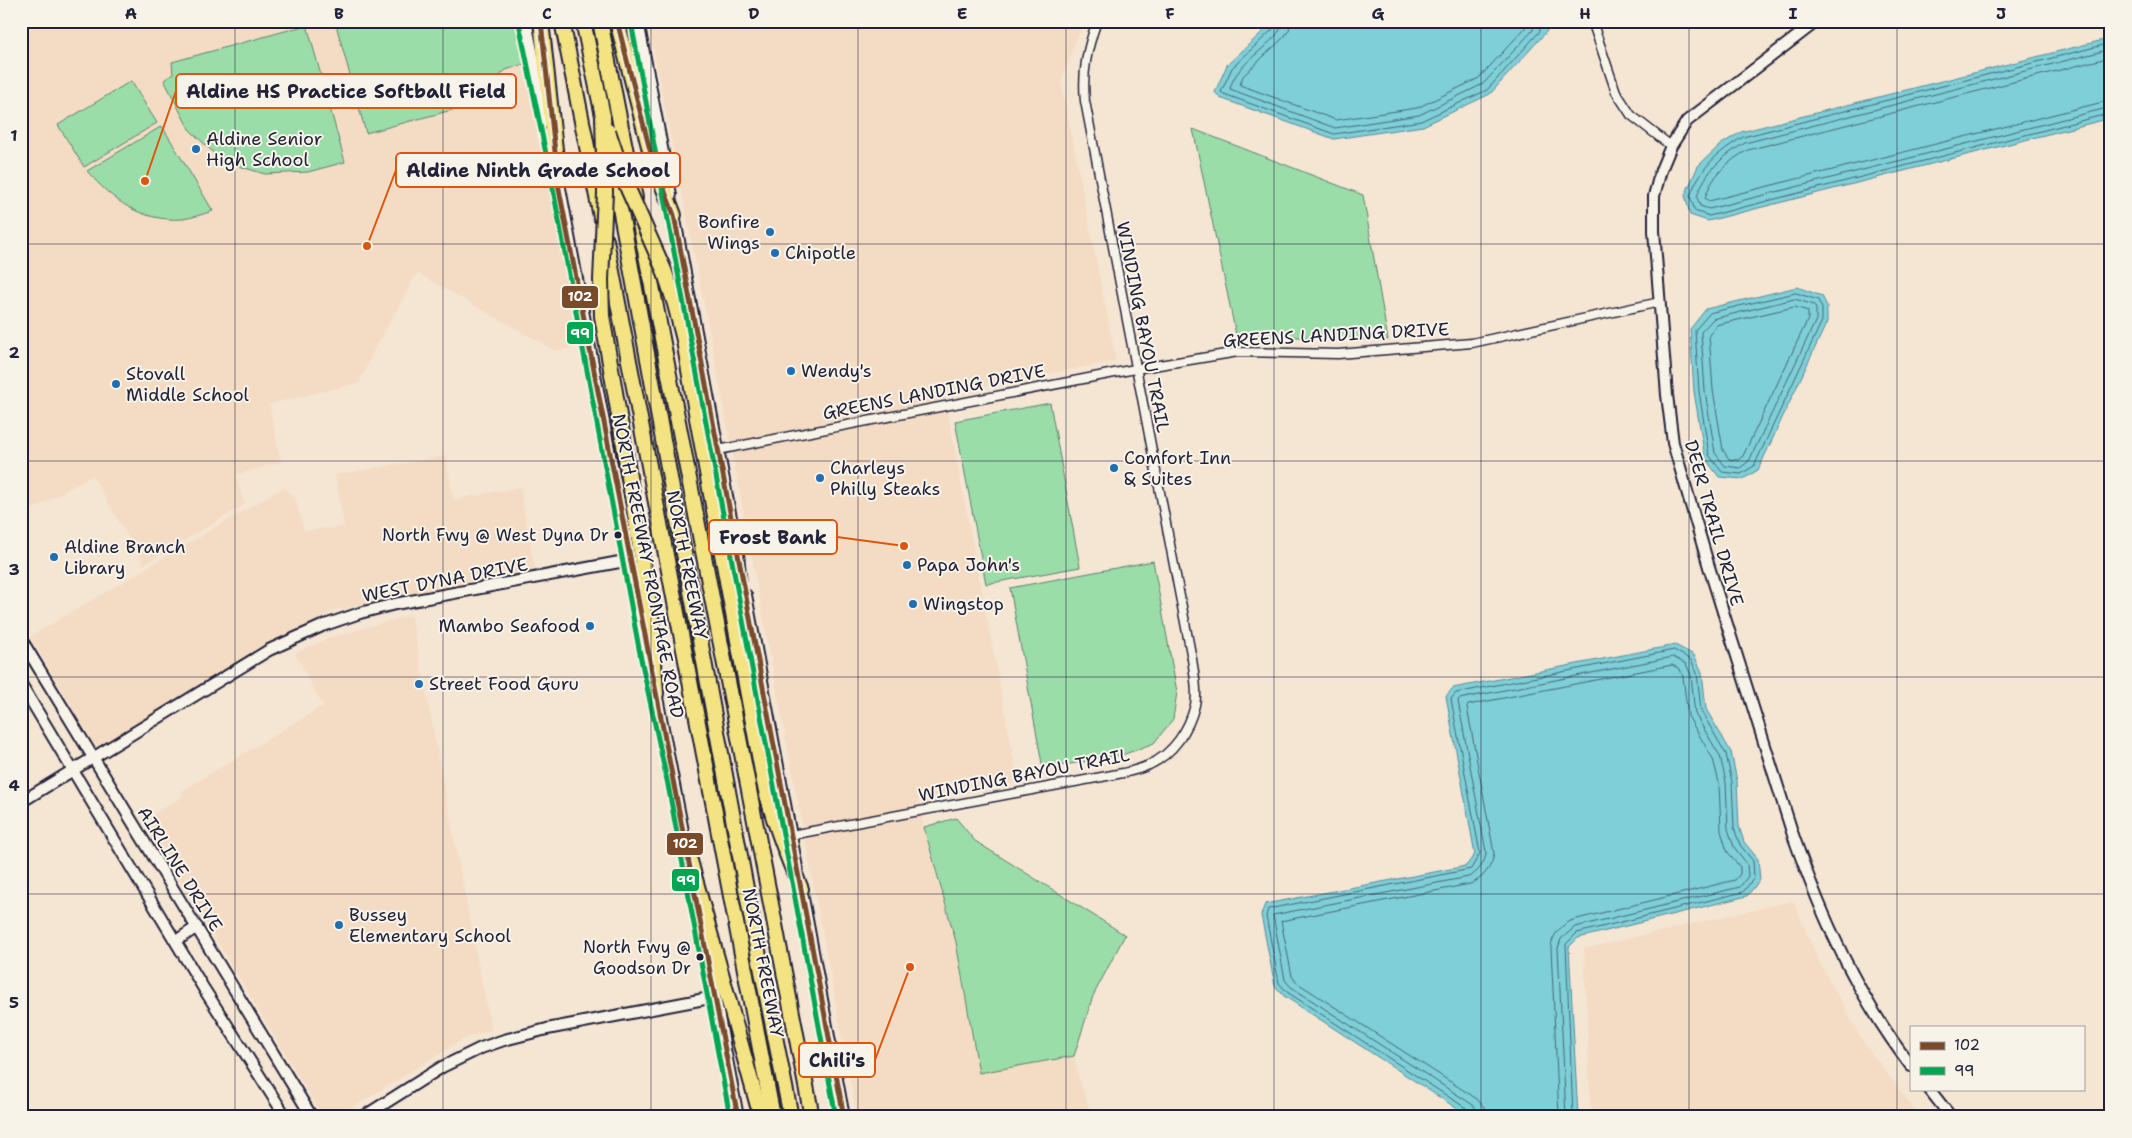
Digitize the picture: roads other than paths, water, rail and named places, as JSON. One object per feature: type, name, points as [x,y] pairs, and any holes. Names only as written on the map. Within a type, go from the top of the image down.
[{"type":"highway","points":[[542,21],[558,177]]},
{"type":"highway","name":"NORTH FREEWAY","points":[[562,21],[773,1117]]},
{"type":"highway","name":"NORTH FREEWAY","points":[[583,21],[791,1117]]},
{"type":"highway","name":"NORTH FREEWAY","points":[[600,21],[812,1117]]},
{"type":"highway","points":[[617,21],[652,158],[674,215]]},
{"type":"highway","points":[[602,116],[625,182],[664,270],[675,304],[684,340],[750,710],[771,814],[801,889]]},
{"type":"highway","points":[[602,116],[605,193],[601,280],[602,316],[651,614],[656,694]]},
{"type":"highway","points":[[734,532],[750,710]]},
{"type":"highway","points":[[687,850],[761,1117]]},
{"type":"main road","name":"NORTH FREEWAY FRONTAGE ROAD","points":[[526,21],[558,177],[571,255],[648,658],[738,1117]]},
{"type":"main road","points":[[638,21],[844,1117]]},
{"type":"main road","name":"DEER TRAIL DRIVE","points":[[1817,21],[1687,122],[1671,146],[1661,170],[1654,196],[1654,231],[1667,395],[1673,443],[1709,567],[1793,835],[1822,912],[1868,1006],[1910,1065]]},
{"type":"main road","name":"WEST DYNA DRIVE","points":[[21,802],[269,650],[322,626],[394,604],[630,560]]},
{"type":"main road","name":"AIRLINE DRIVE","points":[[21,639],[312,1117]]},
{"type":"main road","points":[[21,684],[176,941],[286,1117]]},
{"type":"main road","points":[[176,941],[197,927]]},
{"type":"main road","points":[[363,1117],[442,1067],[504,1040],[547,1028],[715,997]]},
{"type":"main road","points":[[1930,1090],[1951,1117]]},
{"type":"street","name":"WINDING BAYOU TRAIL","points":[[791,835],[1123,773],[1149,765],[1166,754],[1178,742],[1195,705],[1196,686],[1085,101],[1084,66],[1097,21]]},
{"type":"street","points":[[1592,21],[1616,92],[1631,115],[1671,146]]},
{"type":"street","name":"GREENS LANDING DRIVE","points":[[718,450],[1135,368],[1238,352],[1338,354],[1472,344],[1660,302]]},
{"type":"water","points":[[1274,21],[1543,21],[1547,31],[1490,94],[1423,126],[1334,139],[1220,98],[1215,92],[1227,65]]},
{"type":"water","points":[[2111,38],[2111,118],[1708,221],[1690,215],[1685,195],[1698,166],[1720,145],[1741,132]]},
{"type":"water","points":[[1797,287],[1822,296],[1827,306],[1827,322],[1758,470],[1743,479],[1719,477],[1705,458],[1694,392],[1690,329],[1706,309]]},
{"type":"water","points":[[1675,645],[1694,655],[1702,672],[1706,709],[1731,752],[1737,781],[1739,826],[1744,842],[1758,859],[1760,880],[1747,896],[1578,938],[1569,947],[1578,1117],[1470,1117],[1284,996],[1275,986],[1261,915],[1265,904],[1466,866],[1475,854],[1446,696],[1453,688]]},
{"type":"place","name":"Aldine Senior High School","points":[[196,149]]},
{"type":"place","name":"Aldine HS Practice Softball Field","points":[[145,181]]},
{"type":"place","name":"Bonfire Wings","points":[[770,232]]},
{"type":"place","name":"Aldine Ninth Grade School","points":[[367,246]]},
{"type":"place","name":"Chipotle","points":[[775,253]]},
{"type":"place","name":"Wendy's","points":[[791,371]]},
{"type":"place","name":"Stovall Middle School","points":[[116,384]]},
{"type":"place","name":"Comfort Inn & Suites","points":[[1114,468]]},
{"type":"place","name":"Charleys Philly Steaks","points":[[820,478]]},
{"type":"place","name":"North Fwy @ West Dyna Dr","points":[[618,535]]},
{"type":"place","name":"Frost Bank","points":[[904,546]]},
{"type":"place","name":"Aldine Branch Library","points":[[54,557]]},
{"type":"place","name":"Papa John's","points":[[907,565]]},
{"type":"place","name":"Wingstop","points":[[913,604]]},
{"type":"place","name":"Mambo Seafood","points":[[590,626]]},
{"type":"place","name":"Street Food Guru","points":[[419,684]]},
{"type":"place","name":"Bussey Elementary School","points":[[339,925]]},
{"type":"place","name":"North Fwy @ Goodson Dr","points":[[700,957]]},
{"type":"place","name":"Chili's","points":[[910,967]]}]
